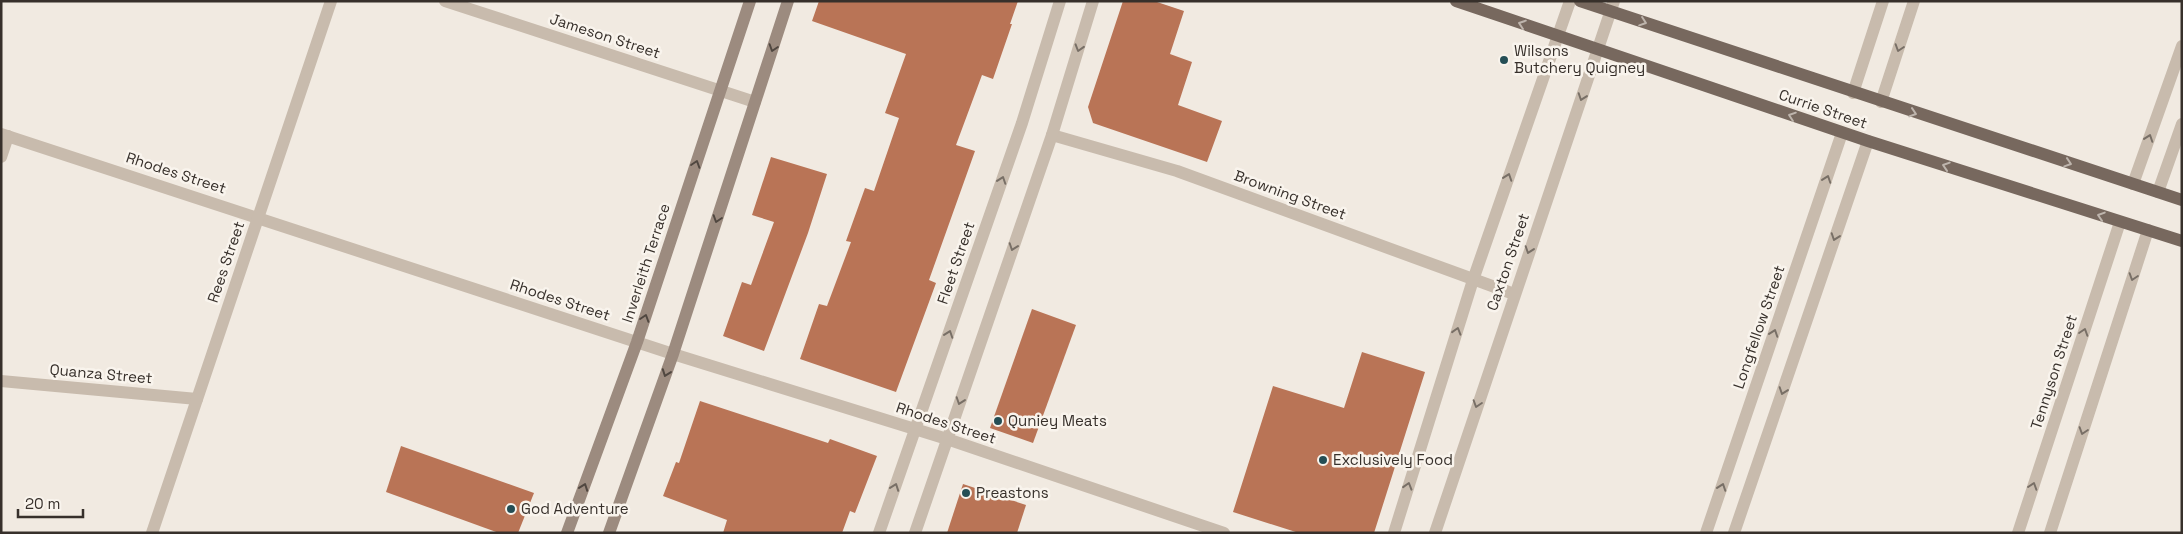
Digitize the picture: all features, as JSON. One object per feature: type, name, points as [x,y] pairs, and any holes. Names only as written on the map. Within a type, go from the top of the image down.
[{"type":"main road","name":"Currie Street","points":[[1456,1],[1868,141],[2182,241]]},
{"type":"main road","name":"Currie Street","points":[[1580,1],[1612,6],[1853,93],[2182,200]]},
{"type":"street","name":"Rees Street","points":[[152,533],[331,1]]},
{"type":"street","name":"Jameson Street","points":[[445,1],[473,5],[755,102]]},
{"type":"street","name":"Inverleith Terrace","points":[[567,533],[637,342],[750,1]]},
{"type":"street","points":[[609,533],[673,354],[788,1]]},
{"type":"street","name":"Fleet Street","points":[[879,533],[1022,123],[1060,1]]},
{"type":"street","points":[[915,533],[1052,135],[1093,1]]},
{"type":"street","name":"Caxton Street","points":[[1394,533],[1473,280],[1556,36],[1570,1]]},
{"type":"street","points":[[1853,93],[1883,1]]},
{"type":"street","points":[[1881,102],[1914,1]]},
{"type":"street","name":"Caxton Street","points":[[1435,533],[1612,6]]},
{"type":"street","points":[[2133,184],[2182,46]]},
{"type":"street","points":[[2158,192],[2182,124]]},
{"type":"street","name":"Longfellow Street","points":[[1706,533],[1842,132]]},
{"type":"street","name":"Rhodes Street","points":[[5,135],[673,354],[947,439],[1224,533]]},
{"type":"street","points":[[1,157],[5,135]]},
{"type":"street","name":"Browning Street","points":[[1052,135],[1178,171],[1514,294]]},
{"type":"street","points":[[1734,533],[1868,141]]},
{"type":"street","name":"Tennyson Street","points":[[2018,533],[2120,222]]},
{"type":"street","points":[[2050,533],[2148,230]]},
{"type":"street","name":"Quanza Street","points":[[1,381],[197,399]]},
{"type":"building","points":[[819,1],[1018,1],[993,79],[982,75],[956,145],[975,151],[929,280],[936,283],[896,392],[800,359],[819,304],[827,306],[851,242],[846,241],[865,188],[874,191],[899,118],[885,113],[906,54],[812,21]]},
{"type":"building","points":[[1123,1],[1154,1],[1184,11],[1170,54],[1192,62],[1178,105],[1222,121],[1207,162],[1093,123],[1088,107]]},
{"type":"building","points":[[771,157],[827,174],[808,233],[764,351],[723,336],[742,282],[751,285],[774,222],[752,215]]},
{"type":"building","points":[[1032,309],[1076,325],[1033,443],[990,428]]},
{"type":"building","name":"Exclusively Food","points":[[1362,352],[1425,372],[1374,533],[1299,533],[1233,512],[1273,386],[1344,408]]},
{"type":"building","points":[[700,401],[828,443],[830,439],[877,456],[855,513],[850,511],[842,533],[723,533],[727,520],[663,496],[676,462],[679,463]]},
{"type":"building","points":[[401,446],[534,493],[518,533],[499,533],[386,492]]},
{"type":"building","points":[[963,484],[1026,505],[1017,533],[947,533]]},
{"type":"place","name":"Wilsons Butchery Quigney","points":[[1504,60]]},
{"type":"place","name":"Quniey Meats","points":[[998,421]]},
{"type":"place","name":"Exclusively Food","points":[[1323,460]]},
{"type":"place","name":"Preastons","points":[[966,493]]},
{"type":"place","name":"God Adventure","points":[[511,509]]}]
